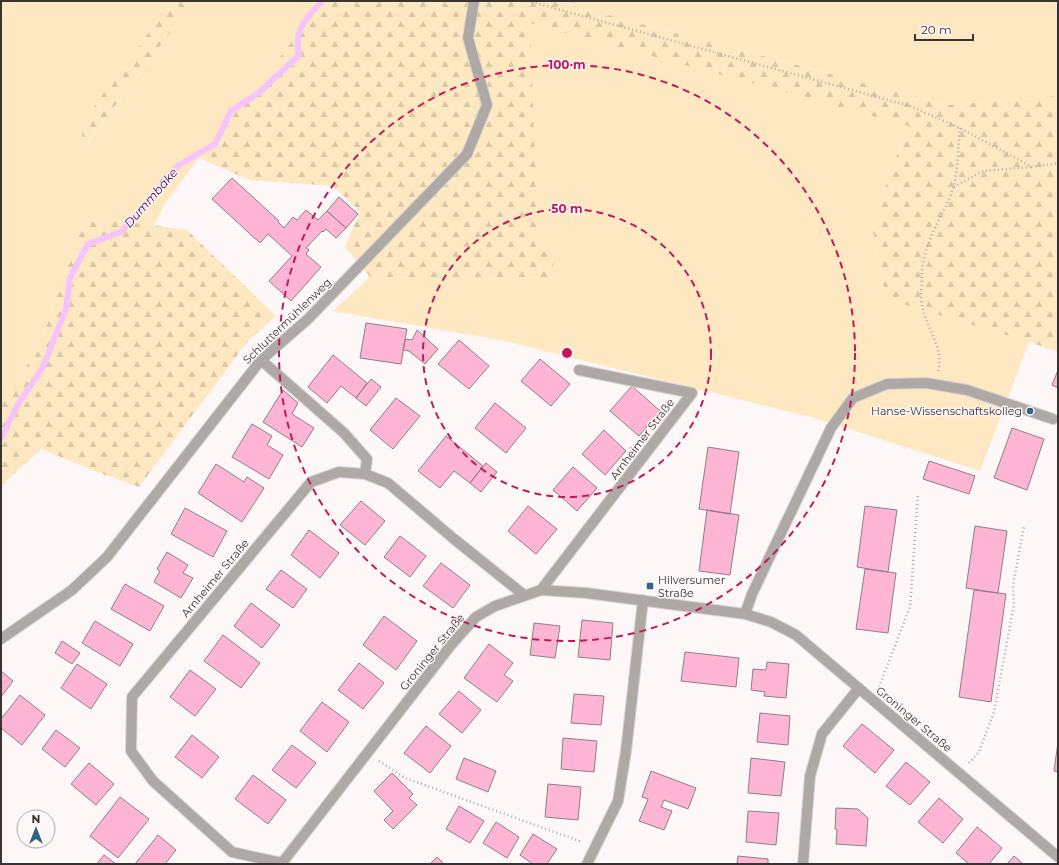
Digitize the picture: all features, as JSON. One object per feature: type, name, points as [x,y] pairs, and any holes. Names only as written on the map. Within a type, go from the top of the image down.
[{"type":"street","name":"Schluttermühlenweg","points":[[1,639],[72,590],[107,557],[261,360],[308,319],[467,154],[487,105],[468,38],[474,1]]},
{"type":"street","points":[[261,360],[344,433],[367,459],[365,474]]},
{"type":"street","name":"Arnheimer Straße","points":[[541,590],[692,393],[579,370]]},
{"type":"street","points":[[744,614],[752,594],[831,428],[854,398],[887,384],[933,385],[967,390],[1053,419]]},
{"type":"street","name":"Arnheimer Straße","points":[[282,864],[232,852],[153,781],[131,751],[132,697],[311,482],[339,472],[365,474],[388,483],[454,539],[524,595]]},
{"type":"street","name":"Groninger Straße","points":[[282,864],[451,645],[476,617],[495,606],[541,590],[586,593],[744,614],[771,622],[796,635],[1058,857]]},
{"type":"street","points":[[587,864],[618,801],[626,751],[642,600]]},
{"type":"street","points":[[803,864],[810,776],[822,734],[858,688]]},
{"type":"path","points":[[528,1],[910,106],[960,128],[1032,167]]},
{"type":"path","points":[[933,385],[940,364],[937,346],[928,326],[922,303],[922,271],[928,241],[954,187],[960,128]]},
{"type":"path","points":[[954,187],[984,171],[1058,163]]},
{"type":"path","points":[[873,700],[883,679],[910,607],[918,495]]},
{"type":"path","points":[[959,773],[979,752],[994,712],[1014,604],[1013,585],[1024,526]]},
{"type":"path","points":[[367,754],[406,778],[596,847]]},
{"type":"green space","points":[[1,1],[172,1],[81,124],[85,147],[194,1],[317,1],[290,44],[199,158],[164,205],[154,226],[119,221],[79,220],[77,237],[38,351],[1,401]]},
{"type":"green space","points":[[172,1],[194,1],[84,147],[81,124]]},
{"type":"green space","points":[[317,1],[555,1],[948,105],[1058,96],[1058,352],[886,299],[873,231],[888,177],[909,126],[530,23],[538,245],[559,254],[547,277],[464,279],[370,277],[345,247],[360,212],[333,186],[249,180],[199,158],[290,44]]},
{"type":"green space","points":[[555,1],[1058,1],[1058,96],[948,105]]},
{"type":"green space","points":[[529,22],[909,126],[888,177],[873,231],[886,299],[1029,342],[980,471],[818,419],[505,341],[333,311],[370,277],[464,279],[547,277],[538,246]]},
{"type":"green space","points":[[79,220],[119,221],[187,230],[276,316],[247,342],[139,487],[41,449],[1,486],[1,401],[38,351],[77,237]]},
{"type":"building","points":[[232,178],[279,221],[278,222],[284,228],[293,217],[297,220],[306,210],[318,220],[327,211],[346,228],[336,238],[326,229],[323,232],[322,231],[306,248],[309,250],[306,254],[321,267],[291,301],[269,281],[292,256],[268,234],[260,243],[212,199]]},
{"type":"building","points":[[339,197],[358,214],[346,228],[327,211]]},
{"type":"building","points":[[366,323],[407,329],[401,364],[360,358]]},
{"type":"building","points":[[417,330],[438,349],[425,364],[409,351],[403,350],[405,339],[412,340]]},
{"type":"building","points":[[459,340],[489,366],[469,389],[438,364]]},
{"type":"building","points":[[333,355],[367,383],[356,398],[341,386],[327,403],[308,387]]},
{"type":"building","points":[[540,359],[570,384],[551,406],[521,381]]},
{"type":"building","points":[[1058,370],[1058,388],[1052,385]]},
{"type":"building","points":[[371,379],[381,387],[366,406],[356,398]]},
{"type":"building","points":[[632,386],[660,411],[639,436],[610,411]]},
{"type":"building","points":[[283,390],[298,403],[292,414],[314,428],[302,447],[263,422]]},
{"type":"building","points":[[396,398],[420,416],[393,449],[370,430]]},
{"type":"building","points":[[495,403],[526,428],[506,453],[475,428]]},
{"type":"building","points":[[252,424],[272,436],[267,445],[283,455],[269,479],[232,457]]},
{"type":"building","points":[[1012,428],[1044,439],[1027,490],[994,478]]},
{"type":"building","points":[[604,430],[626,451],[605,475],[582,454]]},
{"type":"building","points":[[446,436],[483,466],[470,483],[454,471],[440,488],[418,471]]},
{"type":"building","points":[[708,447],[739,452],[730,514],[699,509]]},
{"type":"building","points":[[929,461],[975,476],[969,494],[923,479]]},
{"type":"building","points":[[486,463],[497,472],[481,492],[470,483]]},
{"type":"building","points":[[216,464],[244,482],[247,477],[264,488],[242,522],[198,493]]},
{"type":"building","points":[[573,467],[597,488],[577,511],[553,490]]},
{"type":"building","points":[[361,501],[385,521],[365,545],[340,525]]},
{"type":"building","points":[[528,506],[557,529],[536,554],[508,531]]},
{"type":"building","points":[[865,506],[897,510],[888,572],[857,567]]},
{"type":"building","points":[[185,508],[227,531],[213,557],[171,534]]},
{"type":"building","points":[[707,510],[739,515],[730,575],[699,571]]},
{"type":"building","points":[[975,526],[1007,531],[998,593],[966,588]]},
{"type":"building","points":[[309,530],[339,553],[320,578],[291,555]]},
{"type":"building","points":[[400,536],[426,556],[410,577],[384,557]]},
{"type":"building","points":[[167,552],[188,565],[183,573],[193,578],[181,598],[154,582],[160,571],[157,569]]},
{"type":"building","points":[[441,563],[470,585],[453,608],[423,586]]},
{"type":"building","points":[[865,569],[896,573],[888,633],[856,629]]},
{"type":"building","points":[[281,570],[307,589],[293,608],[266,589]]},
{"type":"building","points":[[125,584],[164,606],[150,631],[111,609]]},
{"type":"building","points":[[974,590],[1006,594],[991,702],[959,697]]},
{"type":"building","points":[[251,603],[280,625],[262,648],[234,626]]},
{"type":"building","points":[[384,616],[417,641],[396,670],[363,645]]},
{"type":"building","points":[[582,620],[613,623],[610,660],[578,657]]},
{"type":"building","points":[[95,621],[133,644],[120,666],[82,643]]},
{"type":"building","points":[[534,623],[560,626],[555,658],[530,655]]},
{"type":"building","points":[[223,635],[260,663],[241,688],[204,661]]},
{"type":"building","points":[[62,641],[80,653],[72,664],[55,653]]},
{"type":"building","points":[[489,644],[513,663],[504,675],[513,681],[497,702],[464,678]]},
{"type":"building","points":[[685,652],[739,658],[736,687],[681,681]]},
{"type":"building","points":[[767,662],[789,664],[786,698],[764,696],[765,692],[751,690],[753,669],[766,670]]},
{"type":"building","points":[[359,663],[384,683],[363,709],[338,690]]},
{"type":"building","points":[[77,664],[107,684],[91,709],[61,688]]},
{"type":"building","points":[[190,670],[216,689],[195,716],[170,697]]},
{"type":"building","points":[[1,671],[13,681],[1,697]]},
{"type":"building","points":[[459,691],[481,710],[462,733],[439,714]]},
{"type":"building","points":[[574,694],[604,696],[601,725],[571,723]]},
{"type":"building","points":[[20,695],[45,715],[22,745],[1,728],[1,719]]},
{"type":"building","points":[[322,702],[349,722],[327,752],[300,731]]},
{"type":"building","points":[[760,713],[790,716],[788,745],[757,742]]},
{"type":"building","points":[[862,724],[894,750],[875,773],[843,746]]},
{"type":"building","points":[[426,726],[451,746],[430,773],[404,753]]},
{"type":"building","points":[[56,730],[80,748],[65,767],[42,749]]},
{"type":"building","points":[[192,735],[219,757],[202,778],[175,757]]},
{"type":"building","points":[[563,738],[597,741],[594,772],[561,769]]},
{"type":"building","points":[[1058,742],[1058,772],[1054,771]]},
{"type":"building","points":[[292,745],[316,763],[296,788],[272,770]]},
{"type":"building","points":[[464,758],[496,771],[488,792],[456,779]]},
{"type":"building","points":[[751,758],[785,762],[781,796],[748,793]]},
{"type":"building","points":[[906,762],[930,782],[910,805],[886,786]]},
{"type":"building","points":[[89,763],[114,784],[96,805],[71,784]]},
{"type":"building","points":[[651,771],[696,788],[688,809],[664,800],[661,807],[672,811],[664,830],[639,821],[648,799],[642,797]]},
{"type":"building","points":[[392,773],[413,794],[409,798],[417,805],[393,829],[384,820],[393,811],[374,791]]},
{"type":"building","points":[[253,775],[286,800],[268,824],[235,799]]},
{"type":"building","points":[[548,784],[581,787],[578,820],[545,817]]},
{"type":"building","points":[[120,797],[149,819],[118,858],[90,836]]},
{"type":"building","points":[[939,798],[963,819],[943,843],[918,822]]},
{"type":"building","points":[[459,806],[484,821],[470,843],[446,829]]},
{"type":"building","points":[[836,808],[858,809],[868,818],[866,846],[836,844]]},
{"type":"building","points":[[748,811],[779,813],[776,845],[746,842]]},
{"type":"building","points":[[496,822],[519,837],[507,858],[483,843]]},
{"type":"building","points":[[977,827],[1002,848],[989,864],[969,864],[956,853]]},
{"type":"building","points":[[533,834],[557,849],[547,864],[533,864],[520,855]]},
{"type":"building","points":[[158,835],[176,850],[165,864],[135,864]]},
{"type":"building","points":[[104,855],[116,864],[97,864]]},
{"type":"building","points":[[738,856],[768,859],[768,864],[737,864]]},
{"type":"building","points":[[1014,856],[1023,864],[1007,864]]},
{"type":"building","points":[[437,857],[444,864],[430,864]]},
{"type":"waterway","name":"Dummbäke","points":[[1,439],[17,406],[43,367],[66,309],[70,278],[88,244],[121,232],[179,165],[215,144],[231,111],[261,91],[299,55],[298,38],[300,31],[307,19],[322,1]]},
{"type":"place","name":"Hanse-Wissenschaftskolleg","points":[[1030,411]]},
{"type":"place","name":"Hilversumer Straße","points":[[650,586]]}]
